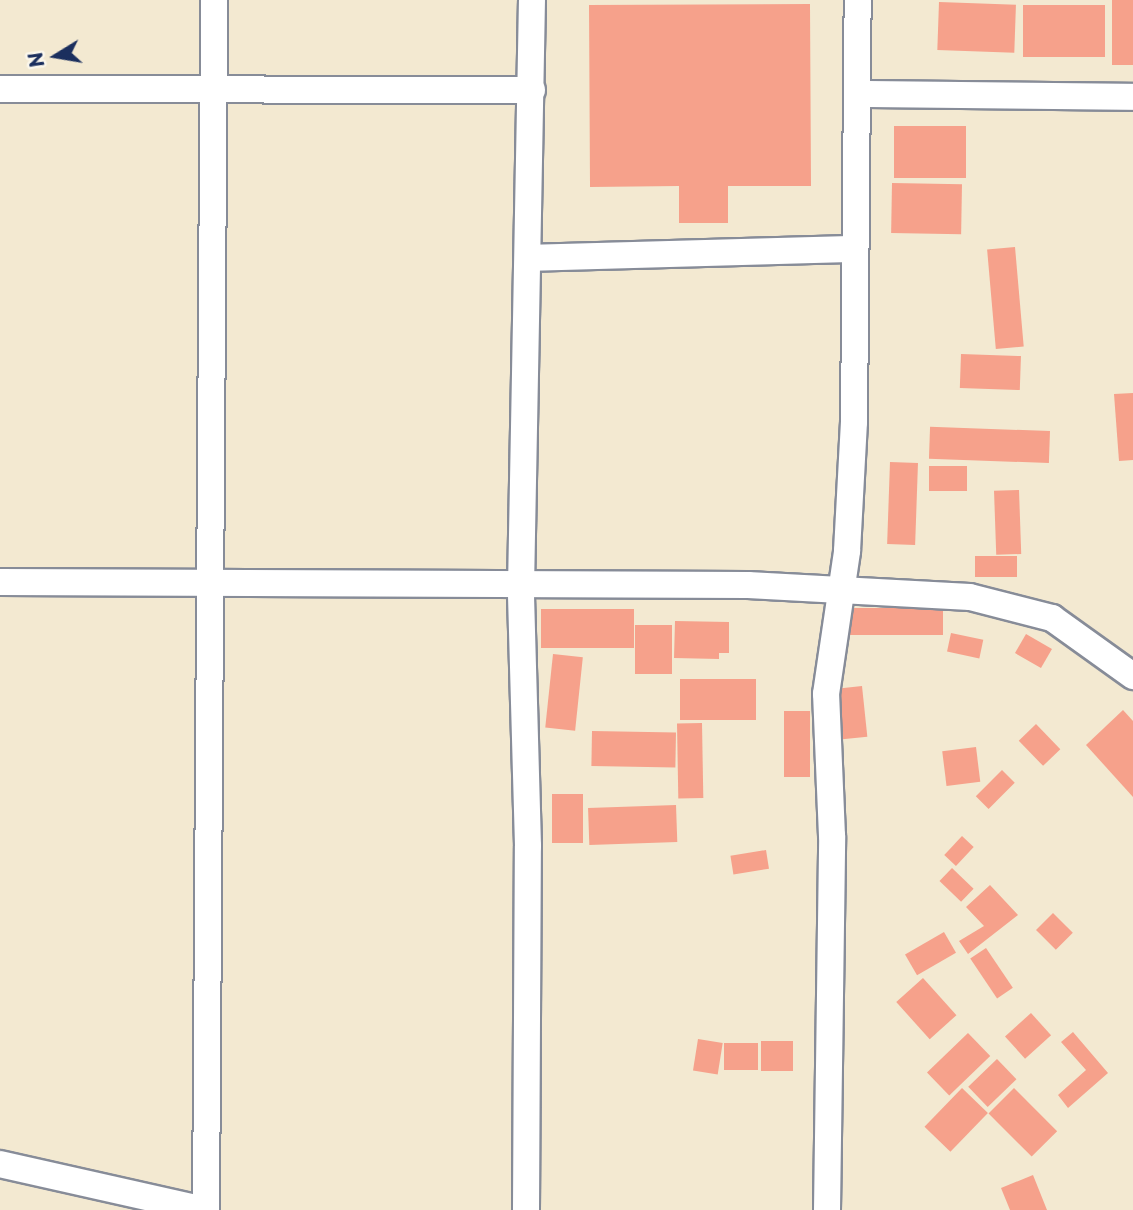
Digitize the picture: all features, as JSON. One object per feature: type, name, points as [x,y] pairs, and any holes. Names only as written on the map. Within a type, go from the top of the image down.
[{"type":"street","points":[[0,1164],[205,1210],[214,0]]},
{"type":"street","points":[[526,1210],[528,846],[521,588],[532,0]]},
{"type":"street","points":[[828,1210],[832,836],[825,694],[839,592],[854,422],[858,0]]},
{"type":"street","points":[[0,89],[532,90]]},
{"type":"street","points":[[858,94],[1133,97]]},
{"type":"street","points":[[529,258],[855,249]]},
{"type":"street","points":[[0,582],[521,588],[748,585],[970,597],[1026,607],[1073,629],[1133,676]]},
{"type":"building","points":[[1112,0],[1133,0],[1133,65],[1112,65]]},
{"type":"building","points":[[939,2],[1016,5],[1014,53],[937,50]]},
{"type":"building","points":[[810,4],[811,186],[728,186],[728,223],[679,223],[679,186],[590,187],[589,5]]},
{"type":"building","points":[[1023,5],[1105,5],[1105,57],[1023,57]]},
{"type":"building","points":[[894,126],[966,126],[966,178],[894,178]]},
{"type":"building","points":[[892,183],[962,184],[961,234],[891,233]]},
{"type":"building","points":[[1015,247],[1024,347],[996,349],[987,249]]},
{"type":"building","points":[[961,354],[1021,356],[1020,390],[960,388]]},
{"type":"building","points":[[1133,393],[1133,460],[1119,461],[1114,394]]},
{"type":"building","points":[[930,427],[1050,431],[1049,463],[929,459]]},
{"type":"building","points":[[890,462],[918,463],[915,545],[887,544]]},
{"type":"building","points":[[929,466],[967,466],[967,491],[929,491]]},
{"type":"building","points":[[1019,490],[1021,554],[996,555],[994,491]]},
{"type":"building","points":[[975,556],[1017,556],[1017,577],[975,577]]},
{"type":"building","points":[[847,608],[943,608],[943,635],[847,635]]},
{"type":"building","points":[[541,609],[634,609],[634,648],[541,648]]},
{"type":"building","points":[[675,621],[729,622],[729,653],[719,653],[719,659],[674,658]]},
{"type":"building","points":[[635,625],[672,625],[672,674],[635,674]]},
{"type":"building","points":[[951,633],[983,640],[979,658],[947,652]]},
{"type":"building","points":[[1026,634],[1052,649],[1041,668],[1015,653]]},
{"type":"building","points":[[553,654],[583,657],[575,731],[545,728]]},
{"type":"building","points":[[680,679],[756,679],[756,720],[680,720]]},
{"type":"building","points":[[862,686],[867,737],[837,740],[832,689]]},
{"type":"building","points":[[1123,710],[1133,721],[1133,797],[1086,745]]},
{"type":"building","points":[[784,711],[810,711],[810,777],[784,777]]},
{"type":"building","points":[[677,723],[702,723],[703,798],[678,798]]},
{"type":"building","points":[[1036,724],[1060,749],[1043,766],[1019,741]]},
{"type":"building","points":[[592,731],[676,732],[675,767],[591,766]]},
{"type":"building","points":[[976,747],[980,782],[947,786],[942,751]]},
{"type":"building","points":[[1002,770],[1015,783],[989,809],[976,796]]},
{"type":"building","points":[[552,794],[583,794],[583,843],[552,843]]},
{"type":"building","points":[[676,805],[677,842],[589,845],[588,808]]},
{"type":"building","points":[[962,836],[974,847],[956,866],[944,855]]},
{"type":"building","points":[[766,850],[769,869],[733,874],[730,856]]},
{"type":"building","points":[[952,868],[974,889],[961,902],[939,881]]},
{"type":"building","points":[[990,885],[1018,915],[968,954],[959,941],[984,926],[966,907]]},
{"type":"building","points":[[1053,913],[1073,933],[1056,950],[1036,930]]},
{"type":"building","points":[[944,932],[956,953],[917,975],[905,954]]},
{"type":"building","points":[[986,948],[1013,988],[997,998],[970,959]]},
{"type":"building","points":[[923,978],[956,1015],[930,1039],[896,1002]]},
{"type":"building","points":[[1031,1013],[1051,1035],[1025,1059],[1005,1036]]},
{"type":"building","points":[[1073,1032],[1108,1073],[1068,1108],[1058,1095],[1086,1070],[1061,1042]]},
{"type":"building","points":[[968,1033],[990,1056],[949,1096],[927,1073]]},
{"type":"building","points":[[698,1039],[723,1043],[718,1075],[693,1071]]},
{"type":"building","points":[[761,1041],[793,1041],[793,1071],[761,1071]]},
{"type":"building","points":[[724,1043],[758,1043],[758,1070],[724,1070]]},
{"type":"building","points":[[997,1059],[1016,1079],[988,1107],[968,1087]]},
{"type":"building","points":[[962,1088],[988,1113],[950,1152],[924,1127]]},
{"type":"building","points":[[1014,1088],[1057,1131],[1032,1157],[989,1113]]},
{"type":"building","points":[[1033,1175],[1047,1210],[1010,1210],[1001,1188]]}]
